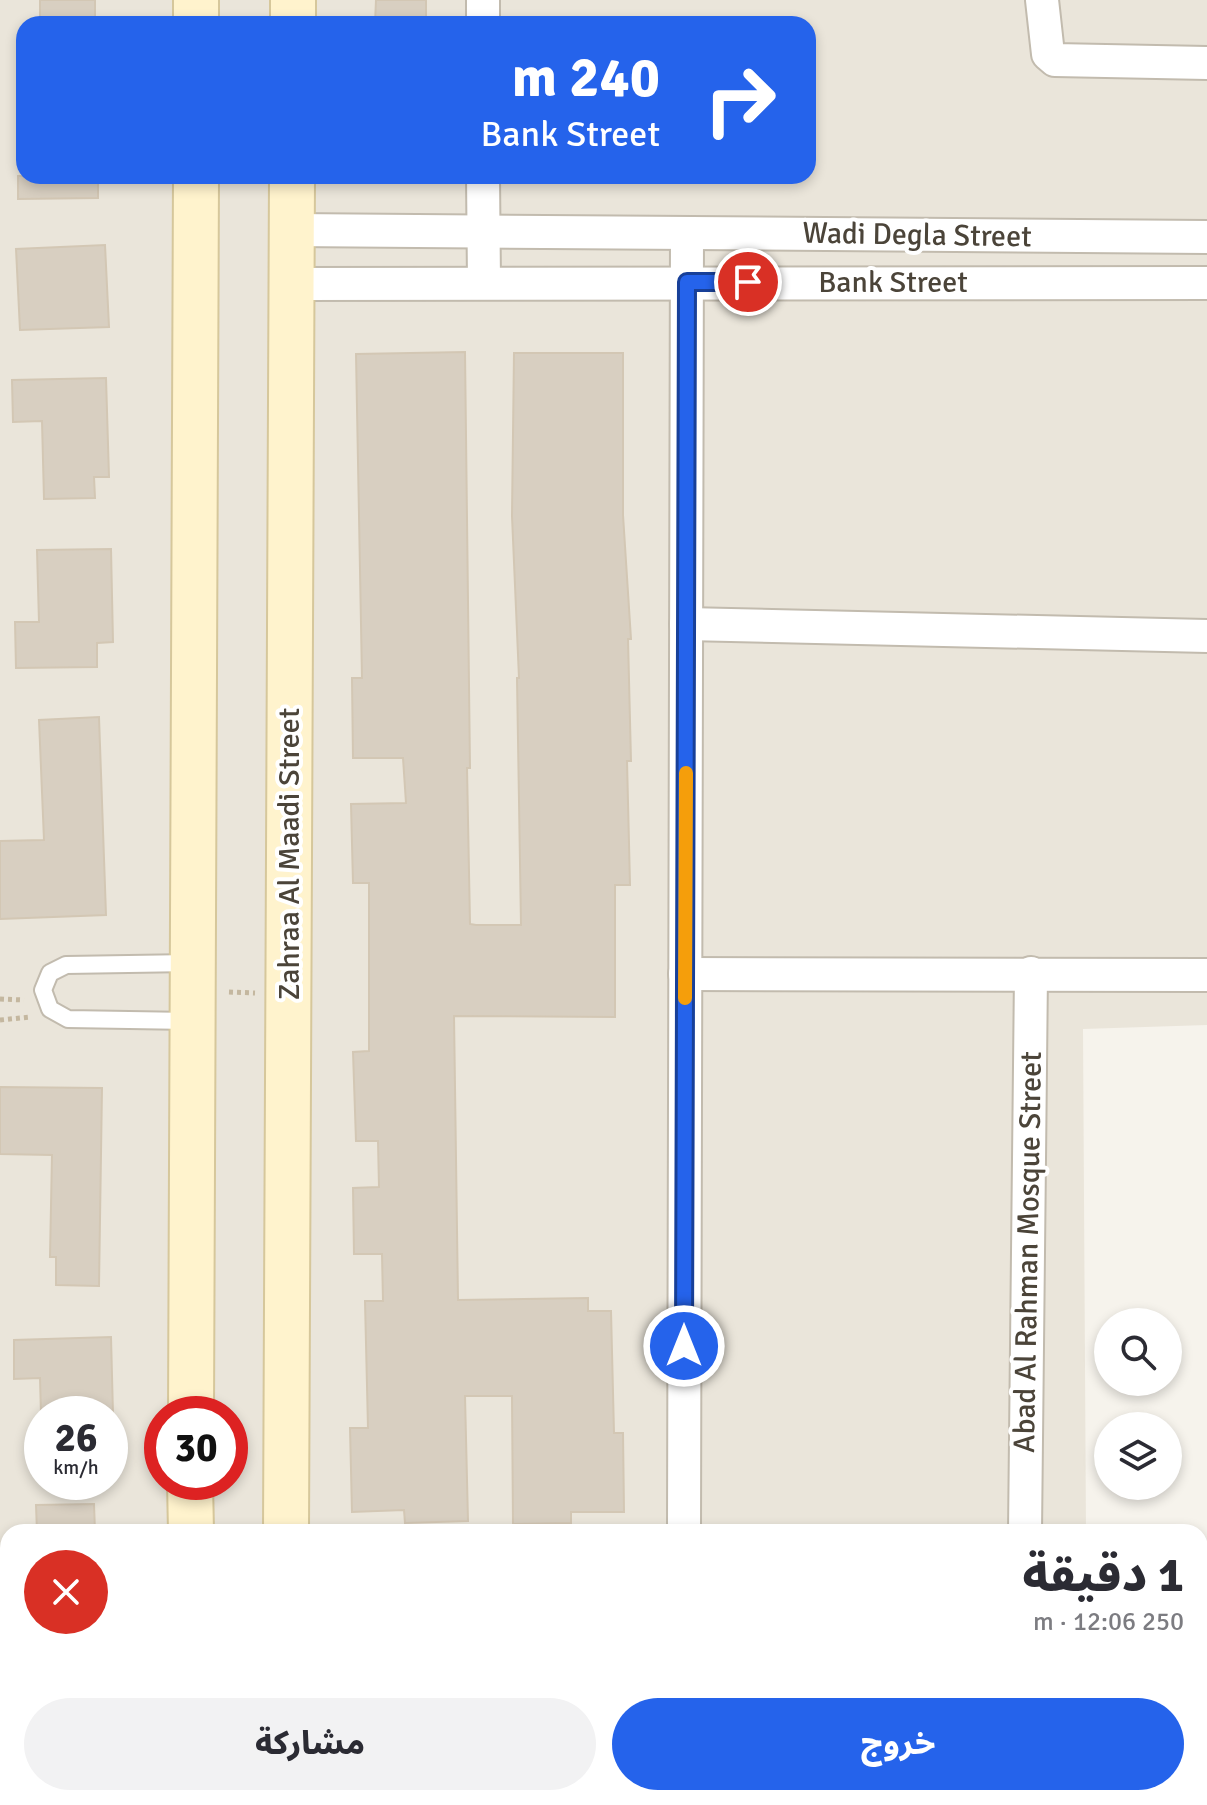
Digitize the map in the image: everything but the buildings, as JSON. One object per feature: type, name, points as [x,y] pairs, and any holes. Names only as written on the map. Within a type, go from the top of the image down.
[{"type":"main road","points":[[191,1396],[196,184]]},
{"type":"main road","name":"Zahraa Al Maadi Street","points":[[286,1524],[292,184]]},
{"type":"main road","points":[[190,1500],[191,1524]]},
{"type":"street","points":[[1042,0],[1048,54],[1055,60],[1207,63]]},
{"type":"street","points":[[483,184],[484,282]]},
{"type":"street","name":"Wadi Degla Street","points":[[292,230],[1207,237]]},
{"type":"street","points":[[684,1524],[687,233]]},
{"type":"street","name":"Bank Street","points":[[291,284],[1207,283]]},
{"type":"street","points":[[686,624],[1207,636]]},
{"type":"street","name":"Abad Al Rahman Mosque Street","points":[[1025,1524],[1031,973]]},
{"type":"street","points":[[685,974],[1207,975]]},
{"type":"lane","points":[[66,965],[192,992],[68,1019],[50,1009],[43,990],[50,973],[66,965]]},
{"type":"path","points":[[192,992],[288,994]]},
{"type":"path","points":[[0,1020],[24,1019],[50,1009]]},
{"type":"shaded area","points":[[0,0],[1207,0],[1207,1025],[1083,1029],[1086,1524],[0,1524]]},
{"type":"slow traffic","points":[[685,998],[686,773]]},
{"type":"route","points":[[684,1346],[687,282],[748,282]]}]
